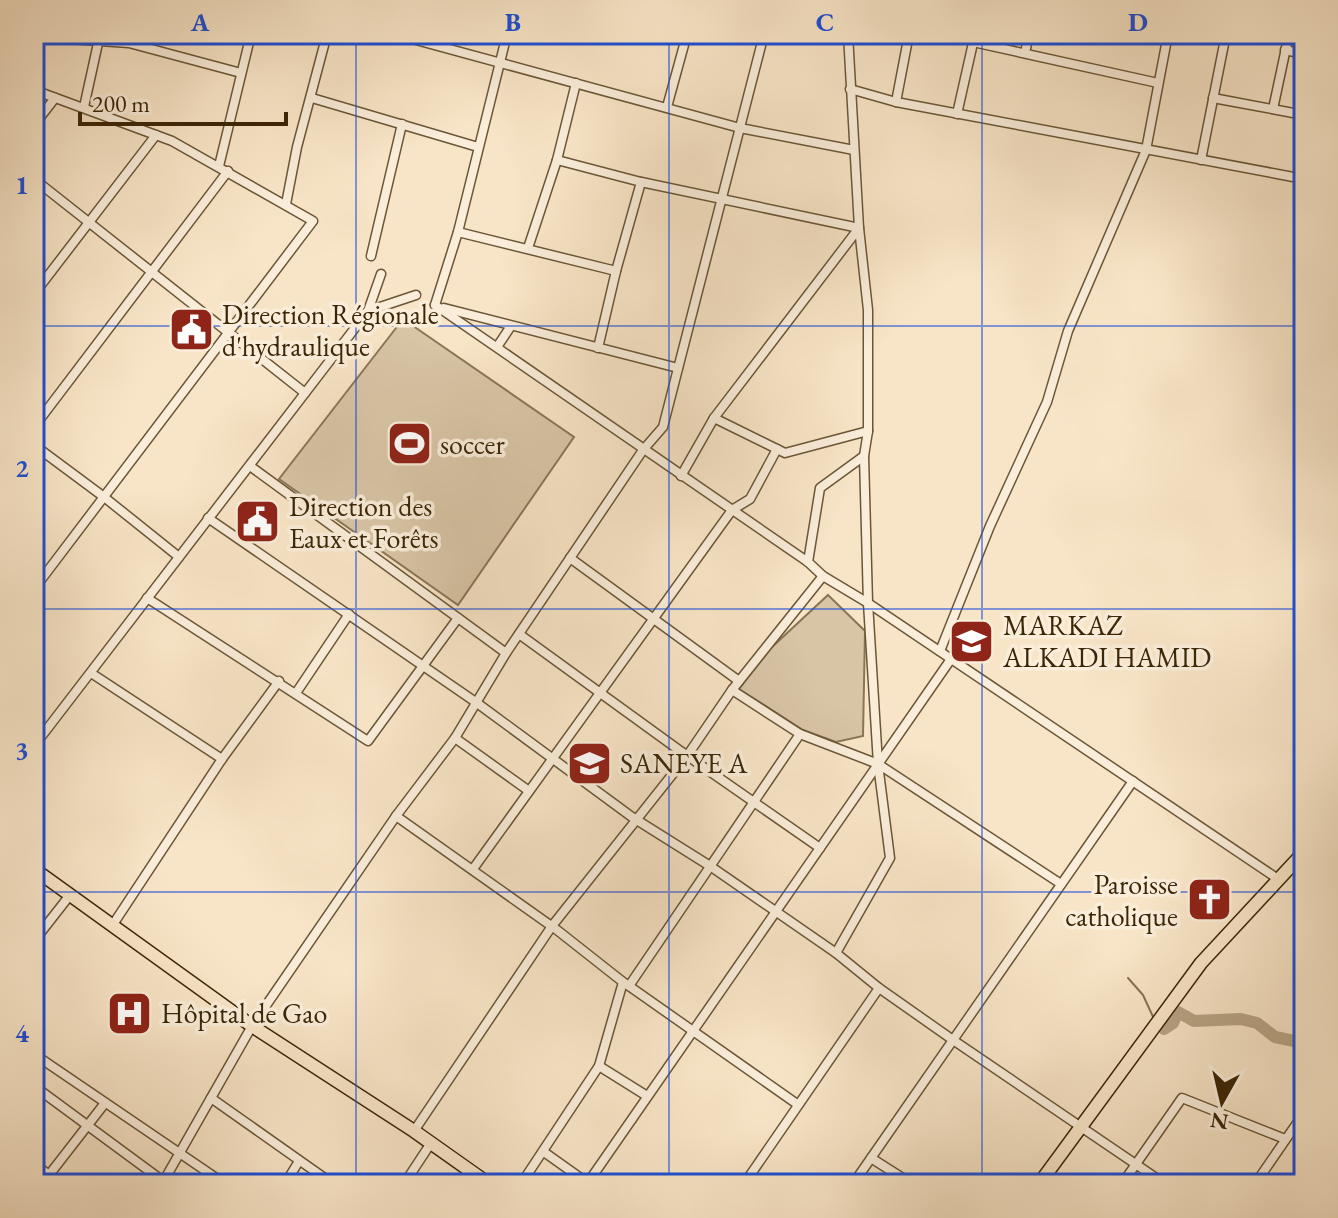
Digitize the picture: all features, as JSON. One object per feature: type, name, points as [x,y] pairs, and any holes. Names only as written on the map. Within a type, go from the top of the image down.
[{"type":"main road","points":[[1039,1184],[1201,963],[1304,852]]},
{"type":"main road","points":[[34,869],[252,1026],[414,1131],[489,1184]]},
{"type":"street","points":[[51,34],[69,39],[99,37],[129,43],[241,73]]},
{"type":"street","points":[[219,166],[251,34]]},
{"type":"street","points":[[286,204],[297,147],[327,34]]},
{"type":"street","points":[[394,34],[429,39],[499,63],[740,128],[854,150]]},
{"type":"street","points":[[435,305],[458,232],[507,34]]},
{"type":"street","points":[[667,107],[687,34]]},
{"type":"street","points":[[34,1086],[164,1183],[252,1026],[396,816],[455,738],[506,653],[643,450],[663,427],[764,34]]},
{"type":"street","points":[[836,953],[890,858],[878,764],[868,603],[864,456],[868,431],[868,310],[859,228],[848,34]]},
{"type":"street","points":[[896,102],[909,34]]},
{"type":"street","points":[[1025,53],[1029,34]]},
{"type":"street","points":[[940,651],[990,526],[1047,402],[1068,331],[1146,150],[1168,34]]},
{"type":"street","points":[[1201,160],[1226,34]]},
{"type":"street","points":[[1273,109],[1289,34]]},
{"type":"street","points":[[84,107],[99,37]]},
{"type":"street","points":[[957,114],[974,38],[1025,53],[1158,83]]},
{"type":"street","points":[[1285,50],[1304,54]]},
{"type":"street","points":[[528,248],[557,160],[576,83]]},
{"type":"street","points":[[850,89],[896,102],[1304,179]]},
{"type":"street","points":[[34,90],[156,135],[219,166],[313,221],[34,589]]},
{"type":"street","points":[[34,125],[55,98]]},
{"type":"street","points":[[312,98],[478,147]]},
{"type":"street","points":[[1213,98],[1304,115]]},
{"type":"street","points":[[371,256],[402,124]]},
{"type":"street","points":[[34,294],[156,135]]},
{"type":"street","points":[[557,160],[641,182],[859,228]]},
{"type":"street","points":[[34,427],[228,171]]},
{"type":"street","points":[[34,179],[305,393]]},
{"type":"street","points":[[598,348],[641,182]]},
{"type":"street","points":[[681,476],[714,418],[859,228]]},
{"type":"street","points":[[458,232],[616,271]]},
{"type":"street","points":[[34,746],[368,311],[381,274]]},
{"type":"street","points":[[368,311],[416,295]]},
{"type":"street","points":[[435,305],[678,368]]},
{"type":"street","points":[[435,305],[808,562],[823,576],[868,603],[1278,879]]},
{"type":"street","points":[[497,347],[511,326]]},
{"type":"street","points":[[714,418],[785,453],[868,431]]},
{"type":"street","points":[[34,445],[179,557]]},
{"type":"street","points":[[473,869],[732,510],[750,499],[777,449]]},
{"type":"street","points":[[808,562],[820,488],[864,456]]},
{"type":"street","points":[[250,466],[506,653]]},
{"type":"street","points":[[208,518],[477,703],[636,820],[710,866],[836,953],[879,988],[953,1040],[1165,1184]]},
{"type":"street","points":[[570,558],[739,681]]},
{"type":"street","points":[[414,1131],[552,926],[687,756],[732,690],[823,576]]},
{"type":"street","points":[[147,598],[368,741],[458,618]]},
{"type":"street","points":[[296,693],[349,614]]},
{"type":"street","points":[[519,634],[820,848]]},
{"type":"street","points":[[544,1152],[588,1184],[951,659]]},
{"type":"street","points":[[91,673],[222,759]]},
{"type":"street","points":[[112,926],[222,759],[279,681]]},
{"type":"street","points":[[732,690],[800,734],[878,764],[1061,884]]},
{"type":"street","points":[[34,723],[44,731]]},
{"type":"street","points":[[521,1184],[599,1066],[626,984],[800,734]]},
{"type":"street","points":[[455,738],[529,791]]},
{"type":"street","points":[[853,1184],[1133,781]]},
{"type":"street","points":[[396,816],[797,1104]]},
{"type":"street","points":[[34,941],[70,895]]},
{"type":"street","points":[[744,1184],[879,988]]},
{"type":"street","points":[[35,1058],[225,1184]]},
{"type":"street","points":[[599,1066],[647,1096]]},
{"type":"street","points":[[211,1098],[333,1184]]},
{"type":"street","points":[[1122,1184],[1182,1098],[1285,1139]]},
{"type":"street","points":[[42,1184],[105,1103]]},
{"type":"street","points":[[1255,1184],[1304,1113]]},
{"type":"street","points":[[404,1184],[431,1143]]},
{"type":"street","points":[[871,1158],[912,1184]]},
{"type":"street","points":[[285,1184],[299,1161]]},
{"type":"street","points":[[34,1164],[62,1184]]},
{"type":"shaded area","points":[[403,319],[574,437],[458,605],[279,479]]},
{"type":"shaded area","points":[[828,595],[865,631],[863,736],[836,742],[803,730],[739,689],[771,648]]},
{"type":"waterway","points":[[1128,978],[1143,995],[1154,1019]]},
{"type":"waterway","points":[[1164,1029],[1173,1023],[1178,1012],[1194,1021],[1241,1019],[1257,1023],[1275,1037],[1304,1043]]},
{"type":"place","name":"Direction Régionale d'hydraulique","points":[[191,330]]},
{"type":"place","name":"soccer","points":[[409,444]]},
{"type":"place","name":"Direction des Eaux et Forêts","points":[[258,522]]},
{"type":"place","name":"MARKAZ ALKADI HAMID","points":[[972,641]]},
{"type":"place","name":"SANEYE A","points":[[589,763]]},
{"type":"place","name":"Paroisse catholique","points":[[1209,900]]},
{"type":"place","name":"Hôpital de Gao","points":[[130,1013]]}]
